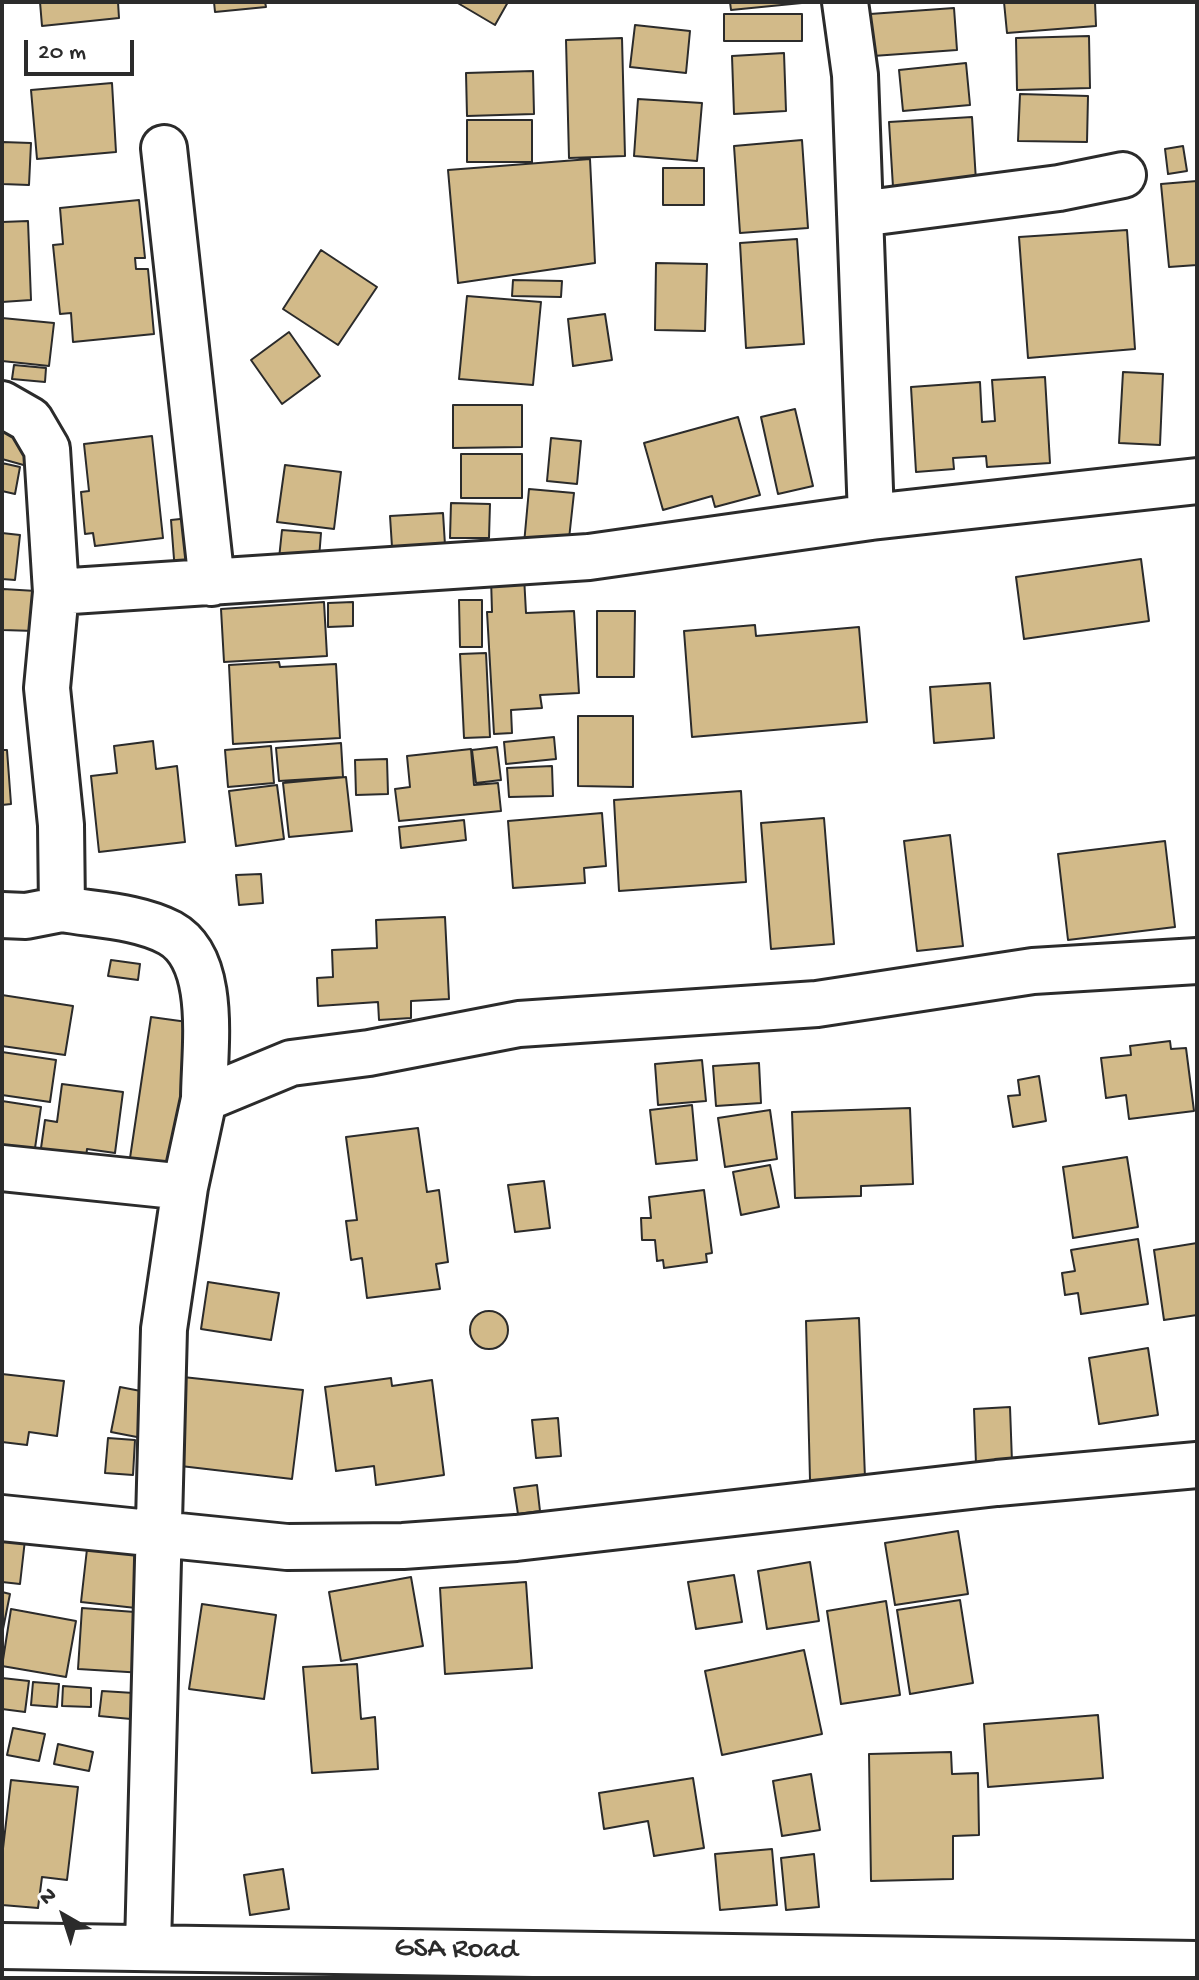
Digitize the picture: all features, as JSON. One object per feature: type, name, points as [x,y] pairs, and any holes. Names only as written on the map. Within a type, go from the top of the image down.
[{"type":"street","points":[[845,2],[855,75],[871,517]]},
{"type":"street","points":[[164,148],[212,583]]},
{"type":"street","points":[[860,214],[1059,188],[1123,175]]},
{"type":"street","points":[[2,404],[30,420],[47,449],[56,592],[47,688],[61,825],[62,909]]},
{"type":"street","points":[[56,592],[589,557],[871,517],[1197,481]]},
{"type":"street","points":[[2,915],[26,916],[62,909],[135,921],[170,933],[195,954],[204,986],[204,1099],[185,1187],[164,1329],[148,1946]]},
{"type":"street","points":[[204,1099],[291,1063],[369,1053],[519,1024],[817,1004],[1033,971],[1197,961]]},
{"type":"street","points":[[2,1168],[185,1187]]},
{"type":"street","points":[[2,1518],[287,1547],[403,1546],[516,1538],[997,1483],[1197,1465]]},
{"type":"street","name":"GSA Road","points":[[2,1946],[86,1963],[148,1946],[390,1964],[835,1969],[1197,1964]]},
{"type":"building","points":[[40,2],[118,2],[119,18],[42,26]]},
{"type":"building","points":[[214,2],[265,2],[266,7],[215,12]]},
{"type":"building","points":[[456,2],[508,2],[495,25]]},
{"type":"building","points":[[730,2],[812,2],[731,10]]},
{"type":"building","points":[[1004,2],[1095,2],[1096,26],[1007,33]]},
{"type":"building","points":[[954,8],[957,50],[873,56],[870,14]]},
{"type":"building","points":[[724,14],[802,14],[802,41],[724,41]]},
{"type":"building","points":[[635,25],[690,31],[686,73],[630,67]]},
{"type":"building","points":[[1089,36],[1090,88],[1017,90],[1016,38]]},
{"type":"building","points":[[622,38],[625,156],[569,158],[566,40]]},
{"type":"building","points":[[784,53],[786,111],[734,114],[732,56]]},
{"type":"building","points":[[966,63],[970,105],[903,111],[899,70]]},
{"type":"building","points":[[533,71],[534,114],[467,116],[466,73]]},
{"type":"building","points":[[112,83],[116,152],[37,159],[31,90]]},
{"type":"building","points":[[1020,94],[1088,96],[1087,142],[1018,141]]},
{"type":"building","points":[[638,99],[702,103],[697,161],[634,156]]},
{"type":"building","points":[[972,117],[976,181],[893,187],[889,122]]},
{"type":"building","points":[[467,120],[532,120],[532,162],[467,162]]},
{"type":"building","points":[[802,140],[808,228],[740,233],[734,146]]},
{"type":"building","points":[[2,142],[31,143],[29,185],[2,184]]},
{"type":"building","points":[[1183,146],[1187,171],[1168,174],[1165,149]]},
{"type":"building","points":[[590,159],[595,263],[458,283],[448,170]]},
{"type":"building","points":[[663,168],[704,168],[704,205],[663,205]]},
{"type":"building","points":[[1197,181],[1197,265],[1169,267],[1161,184]]},
{"type":"building","points":[[139,200],[145,258],[135,258],[136,269],[148,269],[154,334],[73,342],[71,313],[60,314],[53,245],[63,244],[60,208]]},
{"type":"building","points":[[28,221],[31,300],[2,302],[2,222]]},
{"type":"building","points":[[1127,230],[1135,349],[1028,358],[1019,237]]},
{"type":"building","points":[[797,239],[804,344],[746,348],[740,243]]},
{"type":"building","points":[[321,250],[377,287],[338,345],[283,309]]},
{"type":"building","points":[[656,263],[707,264],[705,331],[655,330]]},
{"type":"building","points":[[513,280],[562,281],[561,297],[512,296]]},
{"type":"building","points":[[467,296],[541,302],[533,385],[459,379]]},
{"type":"building","points":[[605,314],[612,360],[573,366],[568,319]]},
{"type":"building","points":[[2,318],[54,323],[49,366],[2,361]]},
{"type":"building","points":[[289,332],[320,376],[282,404],[251,360]]},
{"type":"building","points":[[14,365],[46,368],[45,382],[12,379]]},
{"type":"building","points":[[1123,372],[1163,374],[1160,445],[1119,443]]},
{"type":"building","points":[[1045,377],[1050,463],[987,467],[986,456],[953,458],[954,469],[916,472],[911,387],[980,382],[982,422],[995,421],[992,380]]},
{"type":"building","points":[[453,405],[522,405],[522,447],[453,448]]},
{"type":"building","points":[[795,409],[813,486],[778,494],[761,417]]},
{"type":"building","points":[[738,417],[760,495],[715,507],[712,496],[663,510],[644,443]]},
{"type":"building","points":[[2,430],[34,438],[27,466],[2,459]]},
{"type":"building","points":[[152,436],[163,538],[95,546],[93,533],[85,534],[81,492],[89,491],[84,444]]},
{"type":"building","points":[[551,438],[581,441],[577,484],[547,481]]},
{"type":"building","points":[[461,454],[522,454],[522,498],[461,498]]},
{"type":"building","points":[[2,463],[20,467],[15,494],[2,491]]},
{"type":"building","points":[[285,465],[341,472],[334,529],[277,522]]},
{"type":"building","points":[[529,489],[574,493],[568,548],[524,544]]},
{"type":"building","points":[[451,503],[490,504],[489,538],[450,538]]},
{"type":"building","points":[[443,513],[445,545],[392,547],[390,516]]},
{"type":"building","points":[[199,517],[203,569],[175,572],[171,520]]},
{"type":"building","points":[[282,530],[321,533],[318,571],[278,568]]},
{"type":"building","points":[[2,533],[20,535],[15,580],[2,579]]},
{"type":"building","points":[[1141,559],[1149,621],[1024,639],[1016,577]]},
{"type":"building","points":[[524,576],[526,613],[574,611],[579,693],[540,695],[542,708],[511,710],[512,733],[494,734],[487,612],[492,612],[491,578]]},
{"type":"building","points":[[3,589],[36,591],[35,631],[2,630]]},
{"type":"building","points":[[459,600],[482,600],[482,647],[460,647]]},
{"type":"building","points":[[324,602],[327,656],[224,662],[221,609]]},
{"type":"building","points":[[353,602],[353,626],[328,627],[328,603]]},
{"type":"building","points":[[597,611],[635,611],[634,677],[597,677]]},
{"type":"building","points":[[755,625],[756,636],[859,627],[867,722],[692,737],[684,631]]},
{"type":"building","points":[[486,653],[490,737],[464,738],[460,654]]},
{"type":"building","points":[[279,662],[280,667],[336,664],[340,738],[233,744],[229,665]]},
{"type":"building","points":[[990,683],[994,738],[934,743],[930,687]]},
{"type":"building","points":[[578,716],[633,716],[633,787],[578,786]]},
{"type":"building","points":[[554,737],[556,759],[506,764],[504,742]]},
{"type":"building","points":[[153,741],[156,769],[177,766],[185,842],[99,852],[91,776],[117,773],[114,746]]},
{"type":"building","points":[[341,743],[343,777],[279,781],[276,748]]},
{"type":"building","points":[[271,746],[274,783],[228,787],[225,750]]},
{"type":"building","points":[[497,747],[501,780],[476,783],[472,750]]},
{"type":"building","points":[[471,749],[474,785],[498,783],[501,811],[399,821],[395,789],[410,787],[407,756]]},
{"type":"building","points":[[2,750],[7,750],[11,804],[2,805]]},
{"type":"building","points":[[387,759],[388,794],[356,795],[355,760]]},
{"type":"building","points":[[552,766],[553,796],[509,797],[507,768]]},
{"type":"building","points":[[346,777],[352,831],[289,837],[283,783]]},
{"type":"building","points":[[277,785],[284,839],[236,846],[229,791]]},
{"type":"building","points":[[741,791],[746,882],[619,891],[614,800]]},
{"type":"building","points":[[602,813],[606,866],[584,868],[585,883],[513,888],[508,821]]},
{"type":"building","points":[[824,818],[834,944],[771,949],[761,823]]},
{"type":"building","points":[[464,820],[466,840],[401,848],[399,827]]},
{"type":"building","points":[[950,835],[963,946],[917,951],[904,841]]},
{"type":"building","points":[[1165,841],[1175,927],[1068,940],[1058,854]]},
{"type":"building","points":[[261,874],[263,903],[239,905],[236,875]]},
{"type":"building","points":[[445,917],[449,999],[411,1001],[411,1018],[379,1020],[378,1002],[318,1006],[317,978],[333,977],[332,950],[377,948],[376,920]]},
{"type":"building","points":[[111,960],[140,964],[138,980],[108,976]]},
{"type":"building","points":[[2,995],[73,1006],[65,1055],[2,1046]]},
{"type":"building","points":[[151,1017],[202,1024],[181,1165],[130,1158]]},
{"type":"building","points":[[1170,1041],[1171,1049],[1186,1048],[1194,1111],[1129,1119],[1126,1095],[1106,1098],[1101,1058],[1131,1055],[1130,1046]]},
{"type":"building","points":[[2,1052],[56,1060],[50,1102],[2,1095]]},
{"type":"building","points":[[702,1060],[706,1101],[658,1105],[655,1064]]},
{"type":"building","points":[[759,1063],[761,1103],[716,1106],[713,1066]]},
{"type":"building","points":[[1039,1076],[1046,1121],[1013,1127],[1008,1096],[1020,1095],[1018,1080]]},
{"type":"building","points":[[62,1084],[123,1092],[115,1153],[87,1149],[84,1175],[38,1169],[45,1120],[57,1122]]},
{"type":"building","points":[[2,1101],[41,1107],[34,1155],[2,1151]]},
{"type":"building","points":[[692,1105],[697,1160],[656,1164],[650,1110]]},
{"type":"building","points":[[910,1108],[913,1184],[861,1186],[861,1196],[795,1198],[792,1112]]},
{"type":"building","points":[[770,1110],[777,1159],[725,1167],[718,1118]]},
{"type":"building","points":[[418,1128],[427,1192],[439,1190],[448,1262],[436,1264],[440,1289],[367,1298],[362,1258],[351,1260],[346,1221],[357,1220],[346,1137]]},
{"type":"building","points":[[1127,1157],[1138,1227],[1073,1238],[1063,1167]]},
{"type":"building","points":[[770,1165],[779,1207],[741,1215],[733,1172]]},
{"type":"building","points":[[544,1181],[550,1228],[515,1232],[508,1185]]},
{"type":"building","points":[[704,1190],[712,1253],[706,1254],[707,1262],[664,1268],[663,1260],[657,1261],[655,1240],[642,1240],[641,1218],[651,1218],[649,1197]]},
{"type":"building","points":[[1138,1239],[1148,1304],[1081,1314],[1078,1293],[1065,1295],[1062,1273],[1075,1271],[1071,1250]]},
{"type":"building","points":[[1197,1243],[1197,1315],[1164,1320],[1154,1250]]},
{"type":"building","points":[[208,1282],[279,1293],[271,1340],[201,1329]]},
{"type":"building","points":[[489,1311],[503,1316],[508,1330],[503,1344],[489,1349],[475,1344],[470,1330],[475,1316]]},
{"type":"building","points":[[859,1318],[865,1478],[810,1480],[806,1321]]},
{"type":"building","points":[[1148,1348],[1158,1415],[1099,1424],[1089,1358]]},
{"type":"building","points":[[2,1374],[64,1381],[57,1436],[29,1432],[27,1445],[2,1442]]},
{"type":"building","points":[[183,1377],[303,1390],[292,1479],[172,1465]]},
{"type":"building","points":[[391,1378],[392,1386],[432,1380],[444,1475],[376,1485],[374,1466],[336,1471],[325,1387]]},
{"type":"building","points":[[120,1387],[151,1393],[142,1438],[111,1432]]},
{"type":"building","points":[[1010,1407],[1012,1462],[976,1464],[974,1409]]},
{"type":"building","points":[[558,1418],[561,1456],[536,1458],[532,1420]]},
{"type":"building","points":[[108,1438],[135,1440],[133,1475],[105,1473]]},
{"type":"building","points":[[537,1485],[540,1511],[518,1514],[514,1488]]},
{"type":"building","points":[[2,1528],[26,1531],[20,1584],[2,1582]]},
{"type":"building","points":[[958,1531],[968,1594],[895,1605],[885,1543]]},
{"type":"building","points":[[87,1549],[142,1554],[136,1608],[81,1602]]},
{"type":"building","points":[[810,1562],[819,1621],[767,1629],[758,1571]]},
{"type":"building","points":[[734,1575],[742,1622],[696,1629],[688,1582]]},
{"type":"building","points":[[411,1577],[423,1646],[341,1661],[329,1592]]},
{"type":"building","points":[[526,1582],[532,1668],[445,1674],[440,1588]]},
{"type":"building","points":[[2,1592],[10,1594],[2,1634]]},
{"type":"building","points":[[960,1600],[973,1683],[910,1694],[897,1610]]},
{"type":"building","points":[[886,1601],[900,1695],[841,1704],[827,1611]]},
{"type":"building","points":[[202,1604],[276,1615],[264,1699],[189,1689]]},
{"type":"building","points":[[82,1608],[148,1613],[144,1673],[78,1669]]},
{"type":"building","points":[[11,1609],[76,1621],[66,1677],[2,1666]]},
{"type":"building","points":[[804,1650],[822,1734],[722,1755],[705,1671]]},
{"type":"building","points":[[357,1664],[361,1719],[375,1717],[378,1769],[312,1773],[303,1667]]},
{"type":"building","points":[[2,1678],[29,1681],[25,1712],[2,1709]]},
{"type":"building","points":[[33,1682],[59,1684],[57,1707],[31,1705]]},
{"type":"building","points":[[63,1686],[91,1688],[91,1707],[62,1706]]},
{"type":"building","points":[[102,1691],[134,1693],[131,1719],[99,1716]]},
{"type":"building","points":[[1098,1715],[1103,1778],[988,1787],[984,1724]]},
{"type":"building","points":[[13,1728],[45,1734],[39,1761],[7,1755]]},
{"type":"building","points":[[58,1744],[93,1752],[89,1771],[54,1764]]},
{"type":"building","points":[[951,1752],[952,1774],[978,1773],[979,1835],[953,1836],[953,1879],[871,1881],[869,1754]]},
{"type":"building","points":[[811,1774],[820,1830],[782,1836],[773,1781]]},
{"type":"building","points":[[693,1778],[704,1848],[654,1856],[648,1821],[604,1829],[599,1793]]},
{"type":"building","points":[[11,1780],[78,1787],[67,1880],[42,1877],[38,1908],[2,1905],[2,1857]]},
{"type":"building","points":[[772,1849],[777,1905],[720,1910],[715,1854]]},
{"type":"building","points":[[814,1854],[819,1907],[786,1910],[781,1858]]},
{"type":"building","points":[[283,1869],[289,1909],[250,1915],[244,1875]]}]
